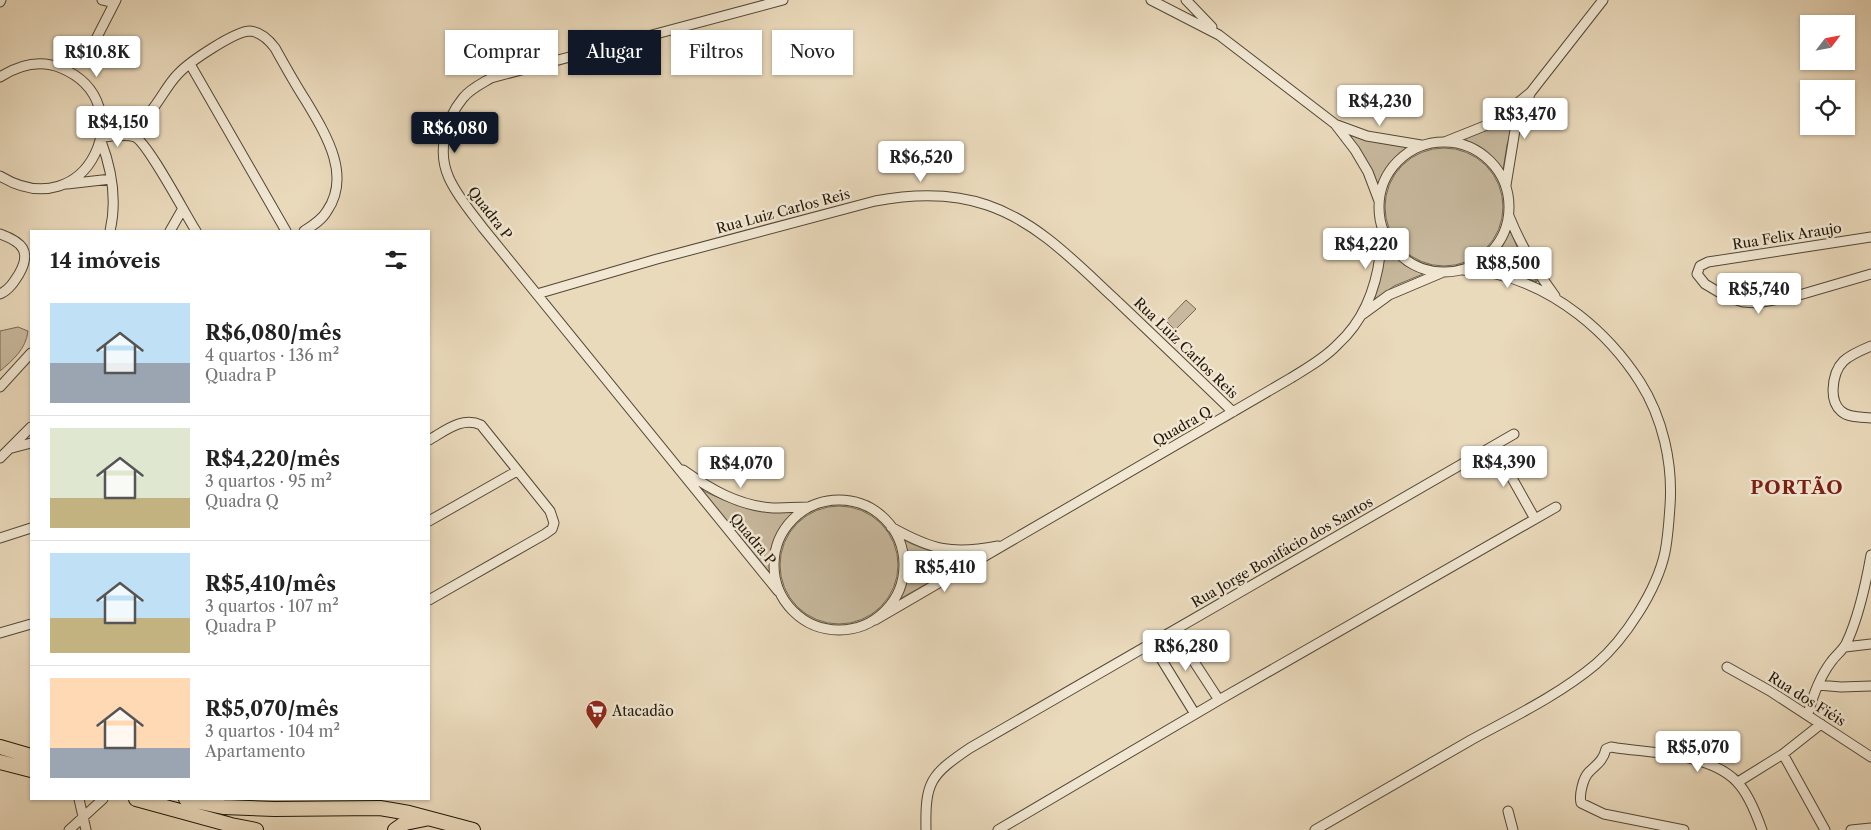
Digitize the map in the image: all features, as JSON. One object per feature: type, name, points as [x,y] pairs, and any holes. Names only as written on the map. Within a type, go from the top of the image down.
[{"type":"highway","points":[[0,747],[30,756]]},
{"type":"highway","points":[[0,762],[30,770]]},
{"type":"highway","points":[[139,800],[231,828],[256,830]]},
{"type":"highway","points":[[193,800],[274,809],[380,808],[473,830]]},
{"type":"highway","points":[[395,830],[405,823],[428,818]]},
{"type":"street","points":[[82,58],[96,39],[115,2],[102,0]]},
{"type":"street","name":"Quadra P","points":[[778,591],[457,194],[448,177],[443,160],[443,141],[454,112],[463,97],[484,83],[510,72],[783,0]]},
{"type":"street","points":[[1151,0],[1219,35]]},
{"type":"street","points":[[1186,0],[1219,35],[1335,124],[1356,150],[1368,172],[1379,201]]},
{"type":"street","points":[[1335,124],[1367,136],[1421,145],[1447,141],[1487,125],[1508,111],[1530,92],[1602,0]]},
{"type":"street","points":[[102,122],[128,126],[140,121],[149,114],[168,85],[190,64],[243,32],[257,32],[275,48],[328,139],[337,168],[334,199],[327,212],[305,230]]},
{"type":"street","points":[[0,77],[14,68],[34,63],[54,64],[72,72],[87,85],[98,102],[102,122],[101,139],[111,179],[114,202],[114,218],[110,230]]},
{"type":"street","points":[[190,64],[285,230]]},
{"type":"street","points":[[1506,185],[1515,130],[1530,92]]},
{"type":"street","points":[[140,121],[138,131],[141,140],[195,230]]},
{"type":"street","points":[[101,139],[129,135],[141,140]]},
{"type":"street","points":[[64,185],[81,174],[93,160],[101,139]]},
{"type":"street","points":[[1447,141],[1462,144],[1476,150],[1489,159],[1499,171],[1506,185],[1510,206],[1505,231],[1498,244],[1488,256],[1462,270]]},
{"type":"street","points":[[1315,830],[1536,704],[1596,663],[1616,643],[1632,622],[1655,583],[1665,554],[1669,528],[1671,490],[1666,448],[1655,411],[1642,385],[1627,363],[1601,334],[1557,299],[1534,286],[1494,273],[1462,270],[1441,272],[1422,269],[1405,260],[1391,246],[1382,229],[1379,215],[1379,201],[1383,183],[1392,167],[1405,154],[1421,145]]},
{"type":"street","points":[[0,176],[14,184],[30,189],[47,189],[111,179]]},
{"type":"street","name":"Rua Luiz Carlos Reis","points":[[538,294],[657,259],[900,196],[930,195],[959,198],[987,205],[1035,229],[1089,275],[1233,412]]},
{"type":"street","points":[[172,228],[182,210]]},
{"type":"street","points":[[1509,216],[1529,259],[1557,299]]},
{"type":"street","points":[[172,228],[189,220]]},
{"type":"street","name":"Quadra Q","points":[[1003,545],[1292,378],[1340,344],[1363,315],[1376,277],[1382,244],[1382,229]]},
{"type":"street","points":[[0,234],[20,244],[26,255],[16,280],[0,294]]},
{"type":"street","name":"Rua Felix Araujo","points":[[1871,237],[1708,262],[1698,269],[1699,278],[1705,284],[1727,297],[1742,302],[1772,302],[1871,274]]},
{"type":"street","points":[[1363,315],[1389,295],[1441,272]]},
{"type":"street","points":[[1871,346],[1849,357],[1839,365],[1835,373],[1833,392],[1835,403],[1840,411],[1849,416],[1871,418]]},
{"type":"street","points":[[0,387],[30,354]]},
{"type":"street","points":[[430,439],[457,424],[467,421],[481,425],[554,518],[552,529],[545,534],[430,599]]},
{"type":"street","points":[[0,458],[12,448],[30,427]]},
{"type":"street","name":"Rua Jorge Bonifácio dos Santos","points":[[926,830],[928,789],[935,775],[949,762],[970,748],[1514,434]]},
{"type":"street","points":[[12,448],[30,443]]},
{"type":"street","points":[[1494,446],[1535,519]]},
{"type":"street","points":[[675,465],[710,488],[748,505],[772,508],[809,507]]},
{"type":"street","points":[[430,520],[517,471]]},
{"type":"street","points":[[875,620],[888,608],[898,593],[903,577],[904,559],[900,542],[891,527],[878,514],[862,504],[844,500],[826,501],[809,507],[793,518],[781,534],[774,552],[774,572],[778,591],[789,608],[803,620],[820,628],[839,631],[858,628],[875,620],[1003,545]]},
{"type":"street","points":[[998,830],[1218,700],[1556,507]]},
{"type":"street","points":[[891,527],[924,544],[954,551],[975,550],[1003,545]]},
{"type":"street","points":[[0,538],[30,528]]},
{"type":"street","points":[[1808,714],[1818,685],[1829,664],[1845,646],[1870,571],[1871,555]]},
{"type":"street","points":[[0,633],[30,624]]},
{"type":"street","points":[[1174,631],[1218,700]]},
{"type":"street","points":[[1152,644],[1194,714]]},
{"type":"street","points":[[1845,646],[1871,644]]},
{"type":"street","name":"Rua dos Fiéis","points":[[1727,667],[1808,714],[1871,757]]},
{"type":"street","points":[[1818,685],[1841,687],[1871,686]]},
{"type":"street","points":[[1738,782],[1783,754],[1821,724]]},
{"type":"street","points":[[1684,830],[1604,814],[1581,803],[1581,792],[1586,776],[1603,759],[1606,749],[1610,747],[1698,761],[1722,771],[1738,782],[1762,830]]},
{"type":"street","points":[[1783,754],[1825,830]]},
{"type":"street","points":[[79,800],[86,830]]},
{"type":"street","points":[[69,830],[102,800]]},
{"type":"street","points":[[1508,810],[1513,830]]},
{"type":"street","points":[[1851,830],[1871,828]]},
{"type":"shaded area","points":[[1518,110],[1507,145],[1503,170],[1485,150],[1464,139],[1496,126]]},
{"type":"shaded area","points":[[1349,135],[1380,143],[1407,147],[1389,164],[1378,186],[1367,162]]},
{"type":"shaded area","points":[[1444,148],[1467,152],[1486,165],[1499,184],[1503,207],[1499,230],[1486,249],[1467,262],[1444,266],[1421,262],[1402,249],[1389,230],[1385,207],[1389,184],[1402,165],[1421,152]]},
{"type":"shaded area","points":[[1510,230],[1523,261],[1537,282],[1507,272],[1481,268],[1501,249]]},
{"type":"shaded area","points":[[1386,246],[1404,265],[1423,274],[1394,286],[1372,302],[1382,267]]},
{"type":"shaded area","points":[[1186,300],[1196,309],[1175,330],[1166,321]]},
{"type":"shaded area","points":[[18,327],[28,331],[25,343],[14,358],[0,371],[0,331]]},
{"type":"shaded area","points":[[700,489],[734,504],[758,510],[795,512],[778,533],[770,557],[770,576]]},
{"type":"shaded area","points":[[839,506],[862,510],[881,523],[894,542],[898,565],[894,588],[881,607],[862,620],[839,624],[816,620],[797,607],[784,588],[780,565],[784,542],[797,523],[816,510]]},
{"type":"shaded area","points":[[902,539],[938,553],[977,555],[898,600],[902,593],[907,570],[905,547]]},
{"type":"place","name":"Atacadão","points":[[596,730]]},
{"type":"district","name":"PORTÃO","points":[[1797,487]]}]
